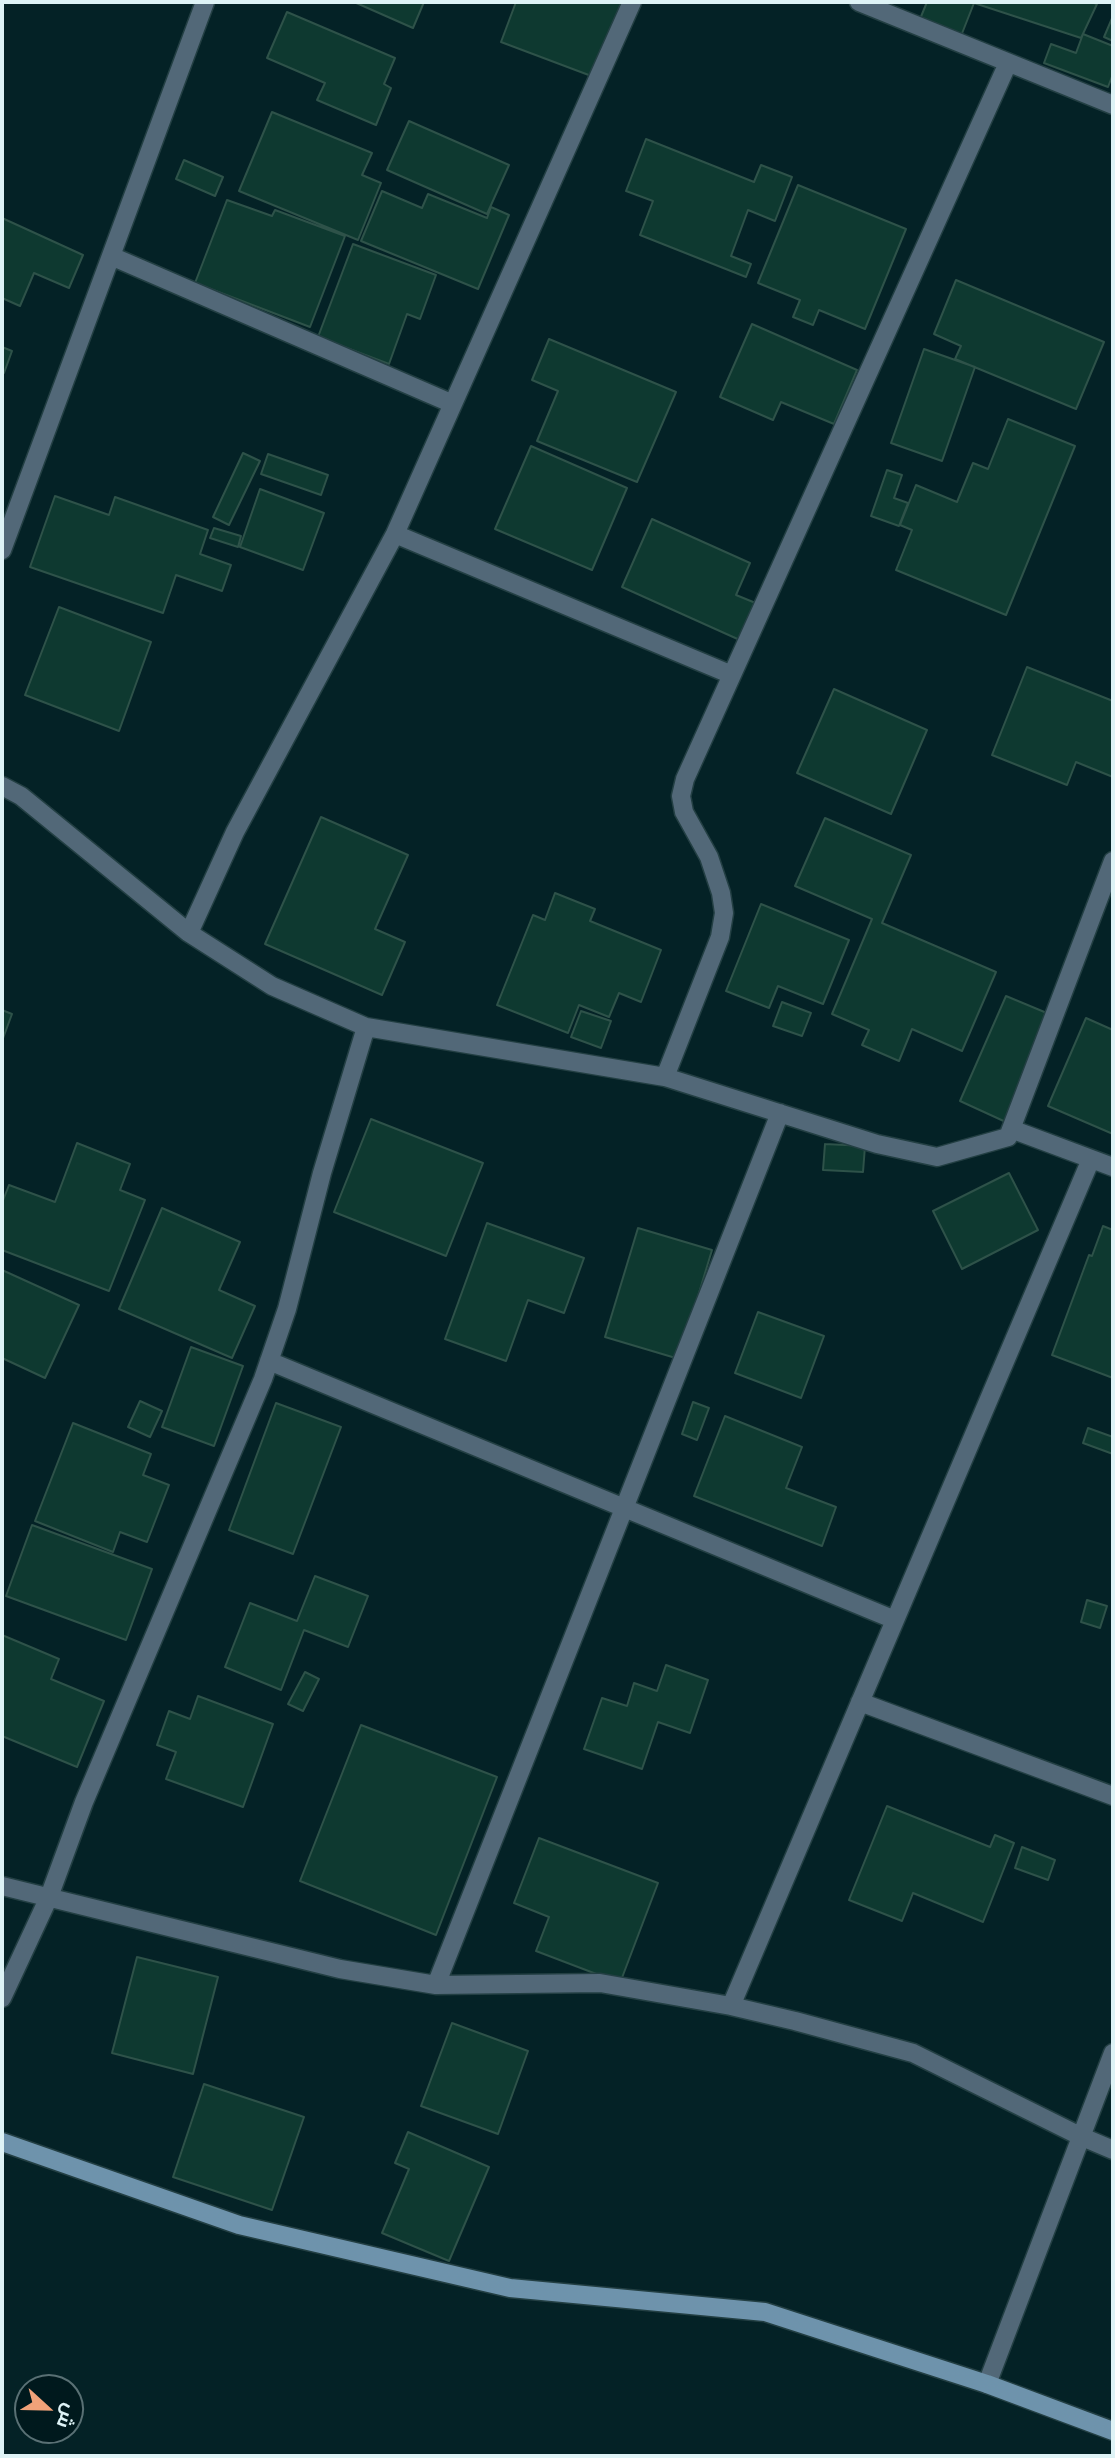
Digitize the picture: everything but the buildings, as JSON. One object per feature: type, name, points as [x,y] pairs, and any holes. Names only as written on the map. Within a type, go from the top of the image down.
[{"type":"street","points":[[2,550],[205,2]]},
{"type":"street","points":[[189,933],[235,832],[396,534],[632,2]]},
{"type":"street","points":[[859,2],[1113,105]]},
{"type":"street","points":[[665,1077],[723,925],[724,912],[721,893],[709,857],[684,812],[681,796],[685,779],[1008,63]]},
{"type":"street","points":[[111,256],[453,404]]},
{"type":"street","points":[[396,534],[732,675]]},
{"type":"street","points":[[2,786],[21,796],[189,933],[272,986],[366,1027],[665,1077],[877,1144],[936,1157],[1008,1137],[1113,861]]},
{"type":"street","points":[[2,1998],[49,1897],[84,1802],[269,1361],[297,1274],[322,1174],[366,1027]]},
{"type":"street","points":[[436,1985],[780,1113]]},
{"type":"street","points":[[1012,1129],[1113,1167]]},
{"type":"street","points":[[731,2006],[1091,1159]]},
{"type":"street","points":[[269,1361],[895,1620]]},
{"type":"street","points":[[860,1703],[1113,1796]]},
{"type":"street","points":[[2,1886],[340,1969],[436,1985],[600,1983],[731,2006],[913,2053],[1113,2150]]},
{"type":"street","points":[[987,2384],[1113,2053]]},
{"type":"street","points":[[2,2142],[239,2225],[510,2288],[765,2312],[987,2384],[1113,2431]]}]
